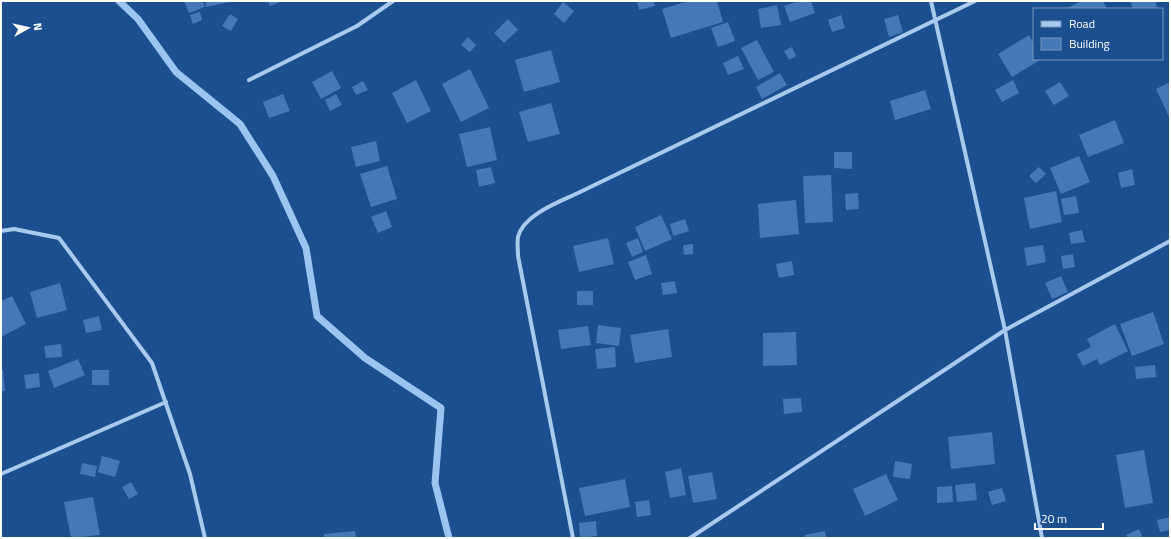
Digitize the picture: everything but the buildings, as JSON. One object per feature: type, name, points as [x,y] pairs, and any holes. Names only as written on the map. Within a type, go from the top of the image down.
[{"type":"street","points":[[249,80],[358,26],[393,1]]},
{"type":"street","points":[[931,1],[1006,330],[1042,538]]},
{"type":"street","points":[[573,538],[518,256],[518,237],[524,225],[542,211],[578,193],[935,22],[975,1]]},
{"type":"street","points":[[1,230],[14,230],[59,238],[152,363],[190,474],[205,538]]},
{"type":"street","points":[[690,538],[1006,330],[1170,241]]},
{"type":"street","points":[[1,474],[166,402]]},
{"type":"waterway","points":[[119,1],[138,19],[176,72],[240,124],[273,176],[306,248],[317,316],[365,358],[441,408],[435,483],[449,538]]}]
